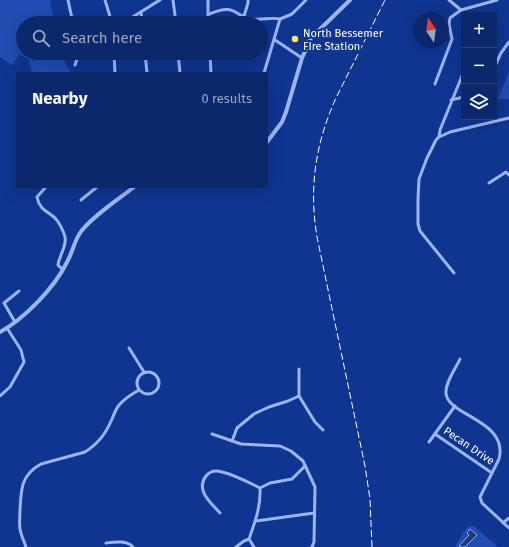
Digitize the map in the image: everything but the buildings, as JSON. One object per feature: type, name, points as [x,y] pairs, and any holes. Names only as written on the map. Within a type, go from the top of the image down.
[{"type":"street","points":[[68,0],[71,16]]},
{"type":"street","points":[[105,0],[110,16]]},
{"type":"street","points":[[134,16],[160,0]]},
{"type":"street","points":[[173,0],[175,16]]},
{"type":"street","points":[[208,0],[209,14],[219,10],[228,9],[244,16],[248,0]]},
{"type":"street","points":[[268,18],[280,20],[292,14],[306,0]]},
{"type":"street","points":[[268,141],[282,122],[307,46],[314,34],[350,0]]},
{"type":"street","points":[[449,0],[461,10]]},
{"type":"street","points":[[436,84],[452,39],[449,24],[450,18],[461,10],[497,0]]},
{"type":"street","points":[[141,12],[141,16]]},
{"type":"street","points":[[264,72],[280,20]]},
{"type":"street","points":[[275,40],[302,58]]},
{"type":"street","points":[[497,61],[501,52],[509,42]]},
{"type":"street","points":[[75,65],[77,60]]},
{"type":"street","points":[[114,60],[115,72]]},
{"type":"street","points":[[146,60],[147,72]]},
{"type":"street","points":[[179,60],[180,72]]},
{"type":"street","points":[[210,60],[211,72]]},
{"type":"street","points":[[454,273],[420,231],[418,224],[418,200],[420,179],[432,146],[439,137],[440,130],[461,78]]},
{"type":"street","points":[[452,100],[461,98]]},
{"type":"street","points":[[439,137],[457,130],[509,118]]},
{"type":"street","points":[[489,183],[506,172],[509,175]]},
{"type":"street","points":[[45,188],[37,197],[41,208],[58,221],[65,237],[65,242],[58,265],[63,270]]},
{"type":"street","points":[[81,200],[96,188]]},
{"type":"street","points":[[0,332],[15,322],[39,299],[63,270],[83,229],[133,188]]},
{"type":"street","points":[[15,322],[4,304],[19,291]]},
{"type":"street","points":[[0,396],[10,387],[24,362],[21,350],[7,328]]},
{"type":"street","points":[[129,348],[144,372],[154,374],[159,380],[159,386],[156,391],[149,395],[142,393],[137,385],[139,376],[144,372]]},
{"type":"street","points":[[460,359],[446,387],[448,400],[489,428],[497,437],[501,447],[501,454],[480,499],[482,503],[509,528]]},
{"type":"street","points":[[299,369],[299,396],[315,422],[323,430]]},
{"type":"street","points":[[26,547],[20,529],[20,523],[21,491],[23,482],[27,476],[35,467],[41,464],[85,452],[90,449],[107,432],[118,406],[127,397],[139,390]]},
{"type":"street","points":[[232,441],[236,428],[254,414],[299,396]]},
{"type":"street","points":[[429,442],[455,406]]},
{"type":"street","points":[[212,434],[241,444],[280,446],[292,451],[298,456],[313,480],[315,487],[314,542],[312,547]]},
{"type":"street","name":"Pecan Drive","points":[[435,434],[492,473]]},
{"type":"street","points":[[220,513],[203,493],[201,486],[203,479],[208,473],[214,471],[222,472],[260,488],[270,483],[292,479],[305,466]]},
{"type":"street","points":[[236,547],[249,539],[256,521],[260,500],[260,488]]},
{"type":"street","points":[[256,521],[314,513]]},
{"type":"street","points":[[503,523],[509,518]]},
{"type":"street","points":[[249,539],[254,547]]},
{"type":"street","points":[[106,543],[122,542],[131,544],[134,547]]},
{"type":"shaded area","points":[[0,0],[51,0],[50,3],[53,16],[16,16],[16,60],[12,65],[0,57]]},
{"type":"shaded area","points":[[29,60],[65,60],[66,66],[70,72],[32,72]]},
{"type":"shaded area","points":[[509,71],[509,99],[498,99]]},
{"type":"shaded area","points":[[469,526],[474,526],[498,547],[456,547],[464,531]]},
{"type":"shaded area","points":[[470,529],[477,535],[465,547],[459,546],[469,535],[467,533]]},
{"type":"railway","points":[[372,547],[370,499],[365,466],[317,237],[314,184],[318,151],[328,117],[385,0]]},
{"type":"place","name":"North Bessemer FIre Station","points":[[295,39]]}]
